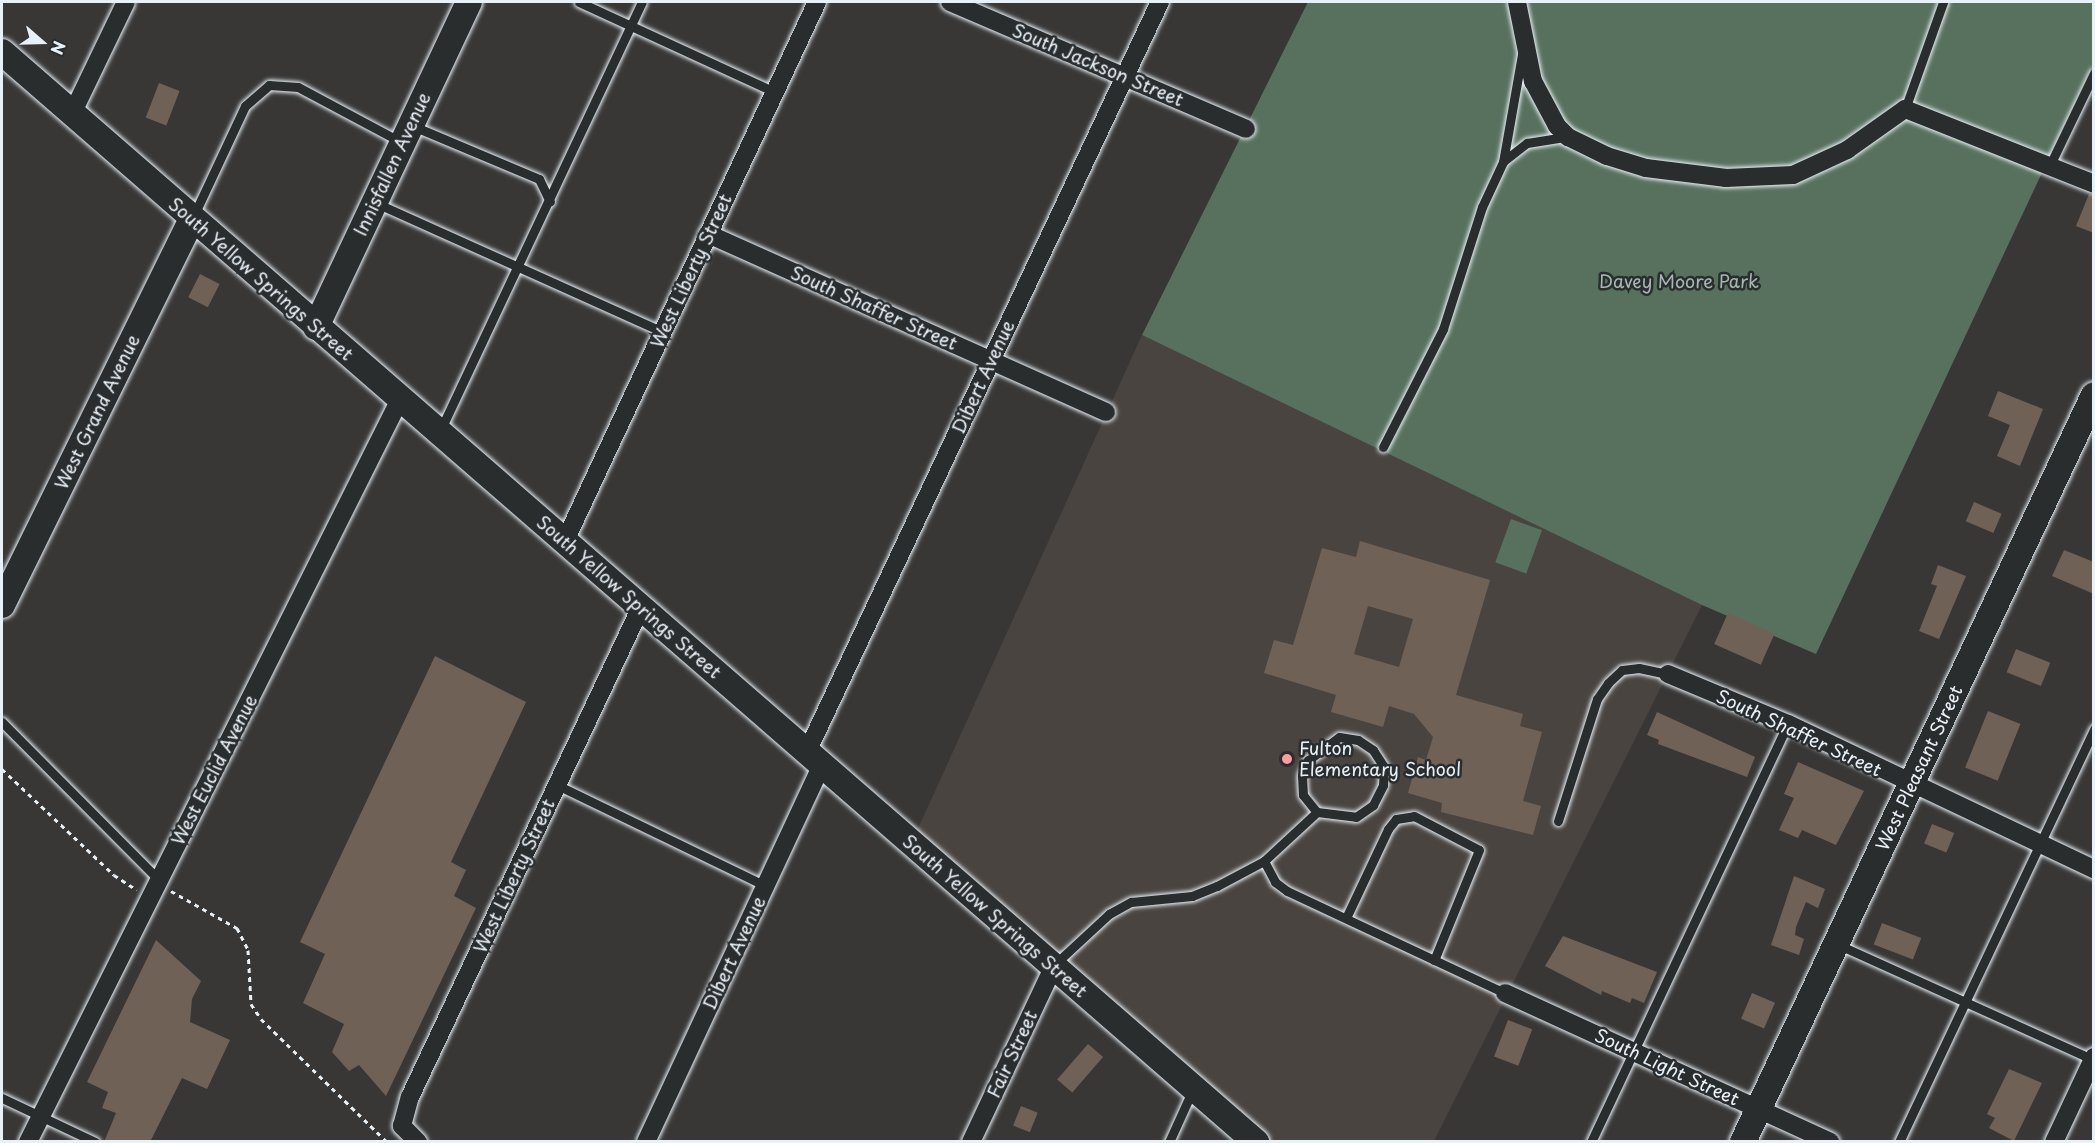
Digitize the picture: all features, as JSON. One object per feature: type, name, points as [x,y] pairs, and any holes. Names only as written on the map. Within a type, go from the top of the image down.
[{"type":"main road","name":"Innisfallen Avenue","points":[[316,327],[469,2]]},
{"type":"main road","name":"South Yellow Springs Street","points":[[2,52],[1256,1142]]},
{"type":"main road","name":"West Grand Avenue","points":[[2,605],[192,219]]},
{"type":"main road","name":"West Pleasant Street","points":[[1743,1142],[2094,395]]},
{"type":"street","points":[[72,114],[126,2]]},
{"type":"street","name":"West Liberty Street","points":[[565,542],[817,2]]},
{"type":"street","name":"South Jackson Street","points":[[950,2],[1246,129]]},
{"type":"street","name":"Dibert Avenue","points":[[646,1142],[766,886],[814,759],[991,360],[1160,2]]},
{"type":"street","points":[[1517,2],[1542,101],[1568,137],[1646,168],[1678,174],[1767,178],[1816,167],[1905,109],[2094,184]]},
{"type":"street","name":"South Shaffer Street","points":[[708,234],[1106,412]]},
{"type":"street","name":"West Euclid Avenue","points":[[28,1142],[165,885],[400,399]]},
{"type":"street","name":"West Liberty Street","points":[[418,1142],[401,1120],[641,607]]},
{"type":"street","name":"South Shaffer Street","points":[[1668,674],[1788,724],[1911,786],[2094,869]]},
{"type":"street","name":"Fair Street","points":[[971,1142],[1054,966]]},
{"type":"street","name":"South Light Street","points":[[1504,993],[1830,1142]]},
{"type":"street","points":[[2054,1142],[2093,1059]]},
{"type":"lane","points":[[579,2],[632,24],[775,92]]},
{"type":"lane","points":[[439,433],[520,266],[642,2]]},
{"type":"lane","points":[[1905,109],[1943,2]]},
{"type":"lane","points":[[1383,447],[1443,329],[1482,207],[1503,162],[1525,37]]},
{"type":"lane","points":[[2049,165],[2094,73]]},
{"type":"lane","points":[[192,219],[245,106],[269,85],[298,87],[406,134],[529,173],[546,187],[550,202]]},
{"type":"lane","points":[[1503,162],[1527,143],[1568,137]]},
{"type":"lane","points":[[374,202],[663,332]]},
{"type":"lane","points":[[1558,821],[1597,699],[1608,682],[1622,670],[1639,668],[1668,674]]},
{"type":"lane","points":[[2,722],[165,885]]},
{"type":"lane","points":[[1591,1142],[1788,724]]},
{"type":"lane","points":[[1899,1142],[2094,729]]},
{"type":"lane","points":[[1339,737],[1358,740],[1373,750],[1384,767],[1383,785],[1372,805],[1356,817],[1317,812],[1303,795],[1302,776],[1308,760],[1339,737]]},
{"type":"lane","points":[[557,785],[766,886]]},
{"type":"lane","points":[[1054,966],[1109,914],[1131,902],[1192,896],[1264,861],[1317,812]]},
{"type":"lane","points":[[1346,918],[1388,829],[1396,819],[1414,816],[1479,850],[1434,960]]},
{"type":"lane","points":[[1264,861],[1275,882],[1287,891],[1504,993]]},
{"type":"lane","points":[[1836,944],[2093,1059]]},
{"type":"lane","points":[[1169,1142],[1194,1088]]},
{"type":"lane","points":[[2,1098],[95,1142]]},
{"type":"path","points":[[2,769],[135,890]]},
{"type":"path","points":[[165,885],[237,928],[248,950],[248,989],[256,1011],[387,1142]]},
{"type":"shaded area","name":"Fulton Elementary School","points":[[1142,335],[1702,605],[1434,1141],[1256,1141],[911,844]]},
{"type":"green space","name":"Davey Moore Park","points":[[1308,2],[2093,2],[2093,64],[1816,654],[1702,605],[1142,335]]},
{"type":"green space","points":[[1511,519],[1542,530],[1526,574],[1495,562]]},
{"type":"building","points":[[159,83],[180,91],[166,125],[146,118]]},
{"type":"building","points":[[2089,194],[2094,195],[2094,233],[2076,226]]},
{"type":"building","points":[[200,274],[220,284],[208,307],[188,297]]},
{"type":"building","points":[[1998,391],[2043,409],[2020,466],[1997,456],[2010,425],[1988,416]]},
{"type":"building","points":[[1974,502],[2002,514],[1993,533],[1966,521]]},
{"type":"building","name":"Fulton Elementary School","points":[[1360,541],[1490,580],[1456,695],[1523,714],[1520,726],[1542,732],[1523,801],[1541,806],[1533,835],[1441,812],[1442,803],[1408,793],[1418,757],[1426,760],[1433,737],[1414,714],[1389,706],[1383,727],[1331,712],[1336,695],[1264,673],[1274,640],[1293,645],[1322,548],[1356,557]],"holes":[[[1368,606],[1413,619],[1399,667],[1354,654]]]},
{"type":"building","points":[[2064,550],[2094,562],[2094,594],[2052,576]]},
{"type":"building","points":[[1938,565],[1966,576],[1939,639],[1919,631],[1937,586],[1931,584]]},
{"type":"building","points":[[1728,613],[1775,634],[1761,665],[1714,644]]},
{"type":"building","points":[[2016,649],[2050,663],[2041,686],[2007,672]]},
{"type":"building","points":[[435,656],[526,702],[451,862],[466,870],[454,896],[476,908],[386,1096],[359,1065],[349,1071],[332,1052],[344,1024],[303,1003],[325,954],[300,942]]},
{"type":"building","points":[[1988,711],[2020,724],[1998,781],[1965,768]]},
{"type":"building","points":[[1657,712],[1755,757],[1747,777],[1658,744],[1659,740],[1647,735]]},
{"type":"building","points":[[1798,762],[1864,791],[1836,845],[1802,830],[1798,838],[1779,830],[1794,798],[1784,794]]},
{"type":"building","points":[[1932,824],[1954,833],[1946,852],[1924,843]]},
{"type":"building","points":[[1794,876],[1825,889],[1818,908],[1806,902],[1796,927],[1795,935],[1804,939],[1799,955],[1771,945]]},
{"type":"building","points":[[1882,923],[1921,938],[1913,960],[1874,944]]},
{"type":"building","points":[[1563,936],[1657,972],[1644,1003],[1632,998],[1630,1003],[1602,991],[1601,995],[1545,966]]},
{"type":"building","points":[[156,940],[201,981],[192,999],[190,1022],[230,1040],[207,1089],[182,1078],[150,1142],[104,1142],[116,1113],[102,1108],[108,1092],[87,1082]]},
{"type":"building","points":[[1752,993],[1775,1003],[1764,1029],[1741,1019]]},
{"type":"building","points":[[1508,1020],[1532,1029],[1518,1066],[1494,1056]]},
{"type":"building","points":[[1088,1044],[1103,1057],[1072,1093],[1057,1079]]},
{"type":"building","points":[[2009,1069],[2042,1083],[2014,1141],[1989,1128],[1995,1118],[1987,1114]]},
{"type":"building","points":[[1021,1106],[1038,1113],[1030,1132],[1013,1125]]},
{"type":"place","name":"Fulton Elementary School","points":[[1287,759]]}]
